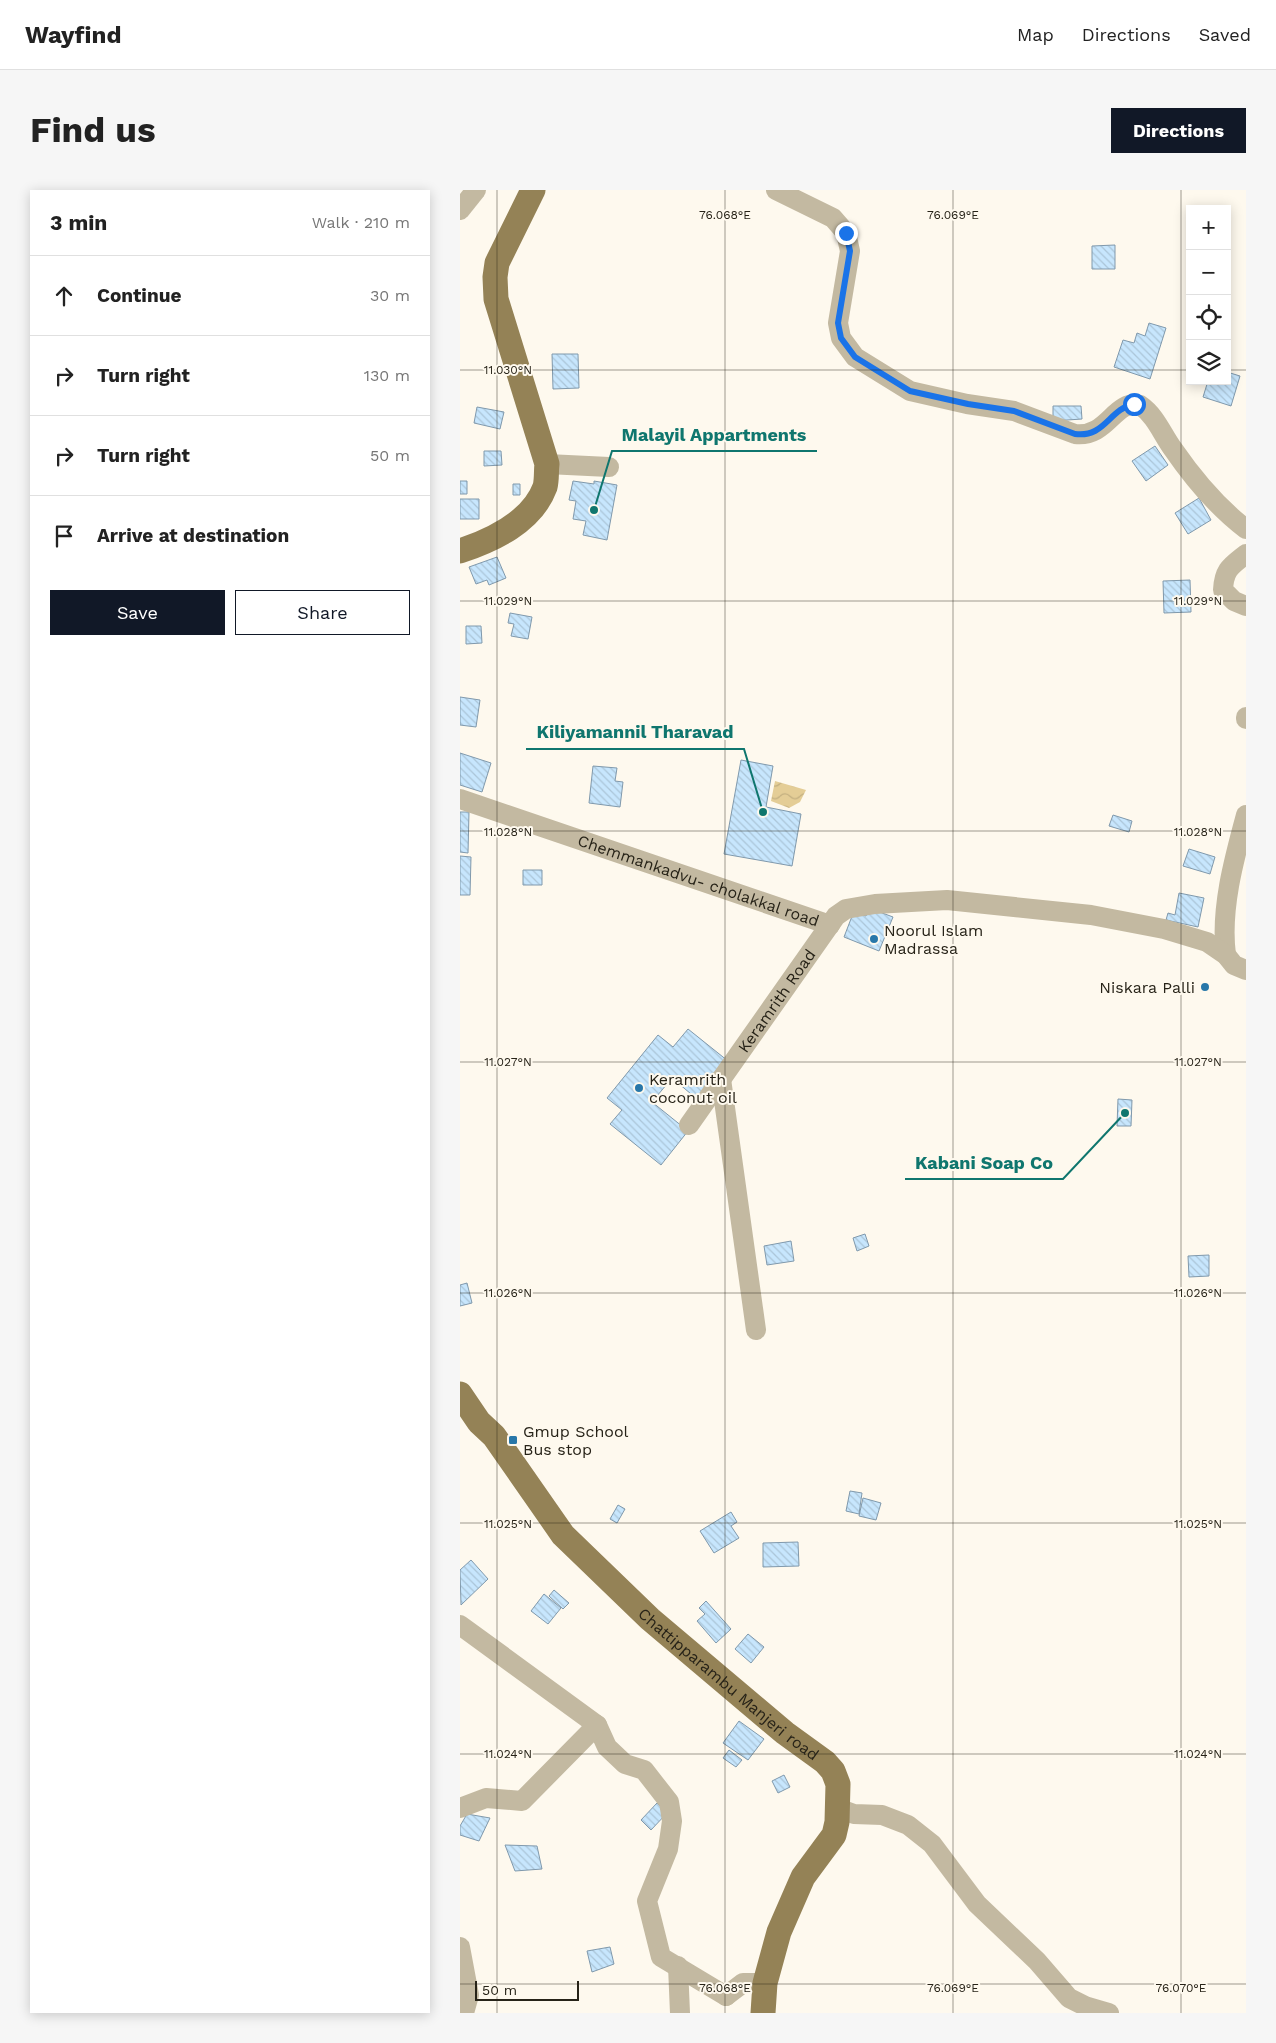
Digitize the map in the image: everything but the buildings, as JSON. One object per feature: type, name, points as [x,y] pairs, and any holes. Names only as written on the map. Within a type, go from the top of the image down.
[{"type":"main road","points":[[460,551],[486,542],[512,526],[535,507],[546,486],[547,464],[496,299],[495,277],[497,263],[534,190]]},
{"type":"main road","name":"Chattipparambu Manjeri road","points":[[460,1394],[479,1422],[494,1436],[563,1535],[678,1643],[784,1733],[825,1762],[833,1771],[838,1784],[838,1808],[834,1835],[803,1877],[779,1932],[765,1983],[763,2013]]},
{"type":"street","points":[[460,210],[476,190]]},
{"type":"street","points":[[776,190],[833,218],[846,233],[850,251],[838,323],[841,338],[855,357],[910,391],[968,404],[1014,411],[1085,436],[1094,433],[1126,406],[1140,405],[1154,419],[1193,476],[1228,516],[1246,529]]},
{"type":"street","points":[[547,464],[609,467]]},
{"type":"street","points":[[1246,554],[1228,568],[1224,576],[1223,590],[1234,601],[1246,606]]},
{"type":"street","name":"Chemmankadvu- cholakkal road","points":[[460,799],[830,925],[836,916],[846,909],[908,900],[946,900],[1090,916],[1164,929],[1207,942],[1226,955],[1234,965],[1246,970]]},
{"type":"street","points":[[1226,955],[1223,935],[1228,896],[1246,815]]},
{"type":"street","name":"Keramrith Road","points":[[689,1125],[830,925]]},
{"type":"street","points":[[721,1079],[756,1330]]},
{"type":"street","points":[[460,1626],[597,1725],[607,1747],[625,1764],[644,1770],[669,1802],[672,1821],[668,1849],[647,1901],[661,1957],[678,1966],[727,2004],[743,1983],[765,1983]]},
{"type":"street","points":[[460,1808],[486,1798],[522,1801],[597,1725]]},
{"type":"street","points":[[838,1808],[854,1814],[882,1815],[908,1825],[932,1844],[977,1904],[1036,1961],[1069,1998],[1085,2006],[1109,2013]]},
{"type":"street","points":[[460,1947],[469,1995],[464,2013]]},
{"type":"street","points":[[678,1966],[680,2013]]},
{"type":"water","points":[[775,781],[806,790],[800,802],[789,808],[771,801]]},
{"type":"place","name":"Malayil Appartments","points":[[594,510]]},
{"type":"place","name":"Kiliyamannil Tharavad","points":[[763,812]]},
{"type":"place","name":"Noorul Islam Madrassa","points":[[874,939]]},
{"type":"place","name":"Niskara Palli","points":[[1205,987]]},
{"type":"place","name":"Keramrith coconut oil","points":[[639,1088]]},
{"type":"place","name":"Kabani Soap Co","points":[[1125,1113]]},
{"type":"place","name":"Gmup School Bus stop","points":[[513,1440]]},
{"type":"route","points":[[846,233],[850,251],[838,323],[841,338],[847,349],[855,357],[910,391],[968,404],[1014,411],[1047,422],[1057,428],[1085,436],[1094,433],[1126,406],[1134,404]]}]
